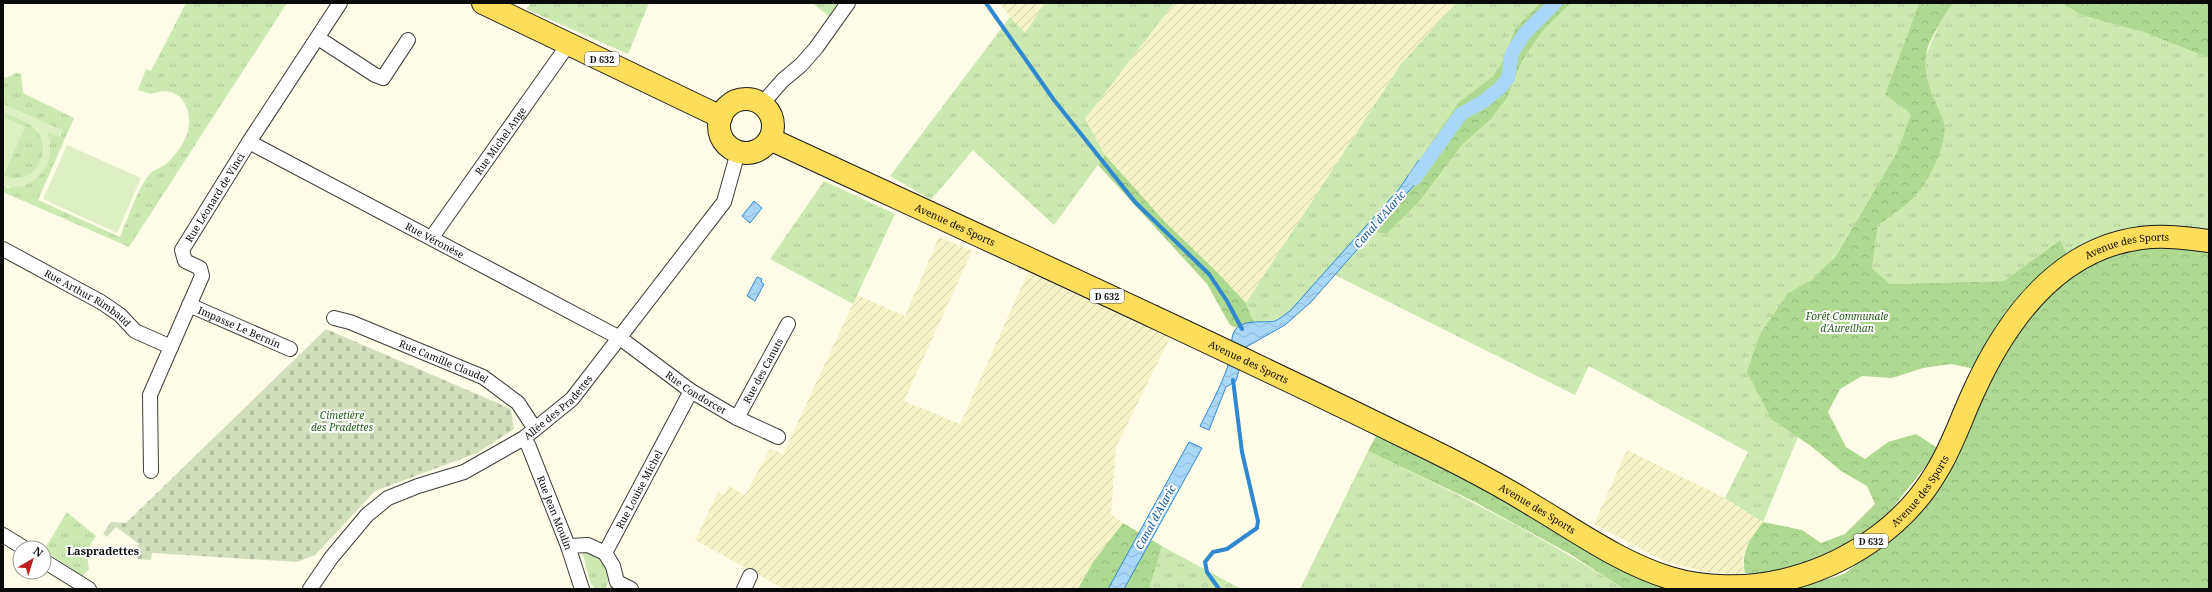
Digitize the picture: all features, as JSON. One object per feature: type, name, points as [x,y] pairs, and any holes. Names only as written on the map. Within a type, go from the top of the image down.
[{"type":"main road","name":"D 632","points":[[483,3],[721,117]]},
{"type":"main road","points":[[738,100],[755,100],[762,104],[772,117],[773,124],[770,139],[766,146],[753,153],[738,152],[729,148],[723,141],[720,132],[721,117],[725,110],[738,100]]},
{"type":"main road","name":"Avenue des Sports","points":[[770,139],[1220,350],[1294,383],[1482,474],[1630,562],[1672,579],[1707,585],[1776,582],[1815,571],[1851,555],[1882,532],[1913,503],[1938,471],[1995,347],[2013,321],[2038,291],[2063,270],[2087,255],[2115,244],[2138,238],[2164,236],[2209,240]]},
{"type":"street","name":"Rue Léonard de Vinci","points":[[151,471],[150,396],[202,276],[200,268],[185,261],[182,250],[249,142],[340,3]]},
{"type":"street","points":[[762,104],[782,80],[800,66],[816,48],[848,3]]},
{"type":"street","points":[[318,38],[375,75],[383,78],[408,40]]},
{"type":"street","name":"Rue Michel Ange","points":[[432,237],[568,43]]},
{"type":"street","name":"Rue Véronèse","points":[[249,142],[432,237],[620,338]]},
{"type":"street","name":"Allée des Pradettes","points":[[310,589],[331,558],[367,515],[388,498],[418,486],[464,472],[524,438],[572,399],[724,202],[738,152]]},
{"type":"street","name":"Rue Arthur Rimbaud","points":[[3,249],[101,302],[120,315],[135,331],[171,347]]},
{"type":"street","name":"Impasse Le Bernin","points":[[189,305],[290,349]]},
{"type":"street","name":"Rue Camille Claudel","points":[[334,318],[350,322],[483,377],[518,403],[535,429]]},
{"type":"street","name":"Rue des Canuts","points":[[737,418],[788,324]]},
{"type":"street","name":"Rue Condorcet","points":[[620,338],[691,391],[737,418],[778,437]]},
{"type":"street","name":"Rue Louise Michel","points":[[605,553],[691,391]]},
{"type":"street","name":"Rue Jean Moulin","points":[[524,438],[529,447],[568,546],[582,589]]},
{"type":"street","points":[[3,535],[12,541]]},
{"type":"street","points":[[568,546],[588,546],[605,553],[613,566],[614,585],[631,589]]},
{"type":"street","points":[[52,566],[87,589]]},
{"type":"street","points":[[744,589],[750,576]]},
{"type":"shaded area","points":[[999,3],[1045,3],[1025,33]]},
{"type":"shaded area","points":[[1174,3],[1456,3],[1401,64],[1246,303],[1217,272],[1165,222],[1105,155],[1085,119]]},
{"type":"shaded area","points":[[939,237],[972,251],[904,401],[960,424],[1029,270],[1171,336],[1116,447],[1111,514],[1123,523],[1093,562],[1078,589],[784,589],[695,540],[718,492],[724,495],[729,486],[745,495],[770,449],[783,454],[857,295],[905,316]]},
{"type":"shaded area","points":[[1627,450],[1725,498],[1763,522],[1746,547],[1742,561],[1745,573],[1735,574],[1705,572],[1664,561],[1594,524]]},
{"type":"green space","points":[[186,3],[287,3],[129,247],[3,192],[3,185],[8,188],[30,183],[50,143],[47,132],[62,131],[3,104],[3,76],[6,78],[16,73],[21,74],[23,93],[74,118],[38,200],[120,237],[144,182],[152,172],[166,164],[172,158],[180,148],[189,127],[187,109],[184,101],[178,95],[171,92],[162,91],[151,94],[138,90],[146,69],[151,71]]},
{"type":"green space","points":[[531,3],[649,3],[628,54],[526,9]]},
{"type":"green space","points":[[812,3],[842,3],[830,17]]},
{"type":"green space","points":[[1045,3],[1174,3],[1085,119],[1105,155],[1054,225],[973,150],[931,200],[890,176],[1010,17],[1025,33]]},
{"type":"green space","points":[[1456,3],[1540,3],[1515,29],[1502,62],[1493,76],[1458,103],[1399,189],[1357,238],[1290,311],[1276,320],[1254,323],[1246,303],[1401,64]]},
{"type":"green space","points":[[1540,3],[1571,3],[1542,32],[1522,61],[1507,98],[1491,119],[1462,145],[1418,203],[1387,234],[1374,232],[1430,167],[1419,160],[1458,103],[1493,76],[1502,62],[1515,29]]},
{"type":"green space","points":[[1571,3],[1919,3],[1885,94],[1911,114],[1897,152],[1836,256],[1811,280],[1788,293],[1772,420],[1798,437],[1763,522],[1725,498],[1748,452],[1589,366],[1575,395],[1335,275],[1374,232],[1387,234],[1418,203],[1462,145],[1491,119],[1507,98],[1522,61],[1542,32]]},
{"type":"green space","name":"Forêt Communale d'Aureilhan","points":[[1919,3],[1953,3],[1932,37],[1926,57],[1928,82],[1943,120],[1944,137],[1934,166],[1920,190],[1906,205],[1878,225],[1872,268],[1890,284],[2004,281],[2060,240],[2068,256],[1975,369],[1951,364],[1923,368],[1892,378],[1862,376],[1840,389],[1828,412],[1846,447],[1865,459],[1888,442],[1916,434],[1939,449],[1891,510],[1857,543],[1775,575],[1745,573],[1745,552],[1754,534],[1763,522],[1802,530],[1821,543],[1845,534],[1875,504],[1867,486],[1841,471],[1811,446],[1772,420],[1747,372],[1760,334],[1788,293],[1811,280],[1836,256],[1897,152],[1911,114],[1885,94]]},
{"type":"green space","points":[[1953,3],[2062,3],[2081,15],[2143,32],[2209,58],[2209,232],[2068,256],[2060,240],[2004,281],[1890,284],[1872,268],[1878,225],[1898,211],[1920,190],[1933,102],[1926,82],[1926,55],[1939,25]]},
{"type":"green space","points":[[2062,3],[2209,3],[2209,58],[2143,32],[2081,15]]},
{"type":"green space","points":[[3,104],[62,130],[60,137],[47,132],[50,142],[50,150],[45,169],[34,181],[19,187],[3,185],[3,176],[14,179],[24,177],[33,172],[39,165],[43,155],[43,145],[40,136],[33,127],[23,120],[3,112]]},
{"type":"green space","points":[[3,112],[19,118],[33,127],[40,136],[43,145],[43,155],[39,165],[33,172],[24,177],[14,179],[3,176]]},
{"type":"green space","points":[[3,117],[25,127],[5,173],[3,172]]},
{"type":"green space","points":[[67,145],[141,178],[117,233],[43,199]]},
{"type":"green space","points":[[1105,155],[1165,222],[1217,272],[1246,303],[1254,323],[1245,324],[1237,328],[1230,325],[1207,284],[1098,165]]},
{"type":"green space","points":[[824,181],[895,214],[853,304],[770,259]]},
{"type":"green space","points":[[2158,246],[2209,249],[2209,589],[1795,589],[1844,574],[1891,537],[1969,415],[2018,330],[2057,288],[2087,264],[2120,250]]},
{"type":"green space","name":"Cimetière des Pradettes","points":[[326,329],[511,409],[514,429],[477,453],[375,491],[315,555],[297,562],[152,553],[151,560],[138,559],[136,548],[139,544],[116,527],[107,537],[103,534],[111,522],[126,523]]},
{"type":"green space","points":[[1377,434],[1685,589],[1624,589],[1570,554],[1473,501],[1368,451]]},
{"type":"green space","points":[[1368,451],[1434,483],[1530,533],[1624,589],[1300,589]]},
{"type":"green space","points":[[67,512],[96,536],[88,551],[89,569],[82,576],[52,555],[52,540],[50,540]]},
{"type":"green space","points":[[1123,523],[1162,546],[1149,589],[1078,589],[1093,562]]},
{"type":"green space","points":[[1162,546],[1241,589],[1149,589]]},
{"type":"green space","points":[[590,550],[607,561],[610,579],[605,589],[595,589],[590,582],[582,551]]},
{"type":"water","points":[[1419,160],[1430,167],[1311,302],[1285,325],[1246,347],[1236,381],[1226,387],[1209,430],[1200,426],[1227,369],[1231,352],[1232,337],[1237,327],[1245,323],[1275,321],[1290,311],[1399,189]]},
{"type":"water","points":[[754,201],[762,208],[750,223],[742,216]]},
{"type":"water","points":[[757,277],[762,279],[761,282],[764,284],[755,301],[747,296]]},
{"type":"water","points":[[1189,442],[1202,448],[1124,589],[1108,589]]},
{"type":"waterway","points":[[986,3],[1054,100],[1135,202],[1209,274],[1227,301],[1242,329]]},
{"type":"waterway","name":"Canal d'Alaric","points":[[1415,178],[1461,114],[1484,101],[1500,88],[1508,78],[1512,53],[1525,33],[1555,3]]},
{"type":"waterway","points":[[1219,589],[1207,572],[1205,562],[1213,552],[1227,549],[1257,528],[1258,521],[1242,452],[1233,380]]},
{"type":"district","name":"Laspradettes","points":[[103,550]]}]
